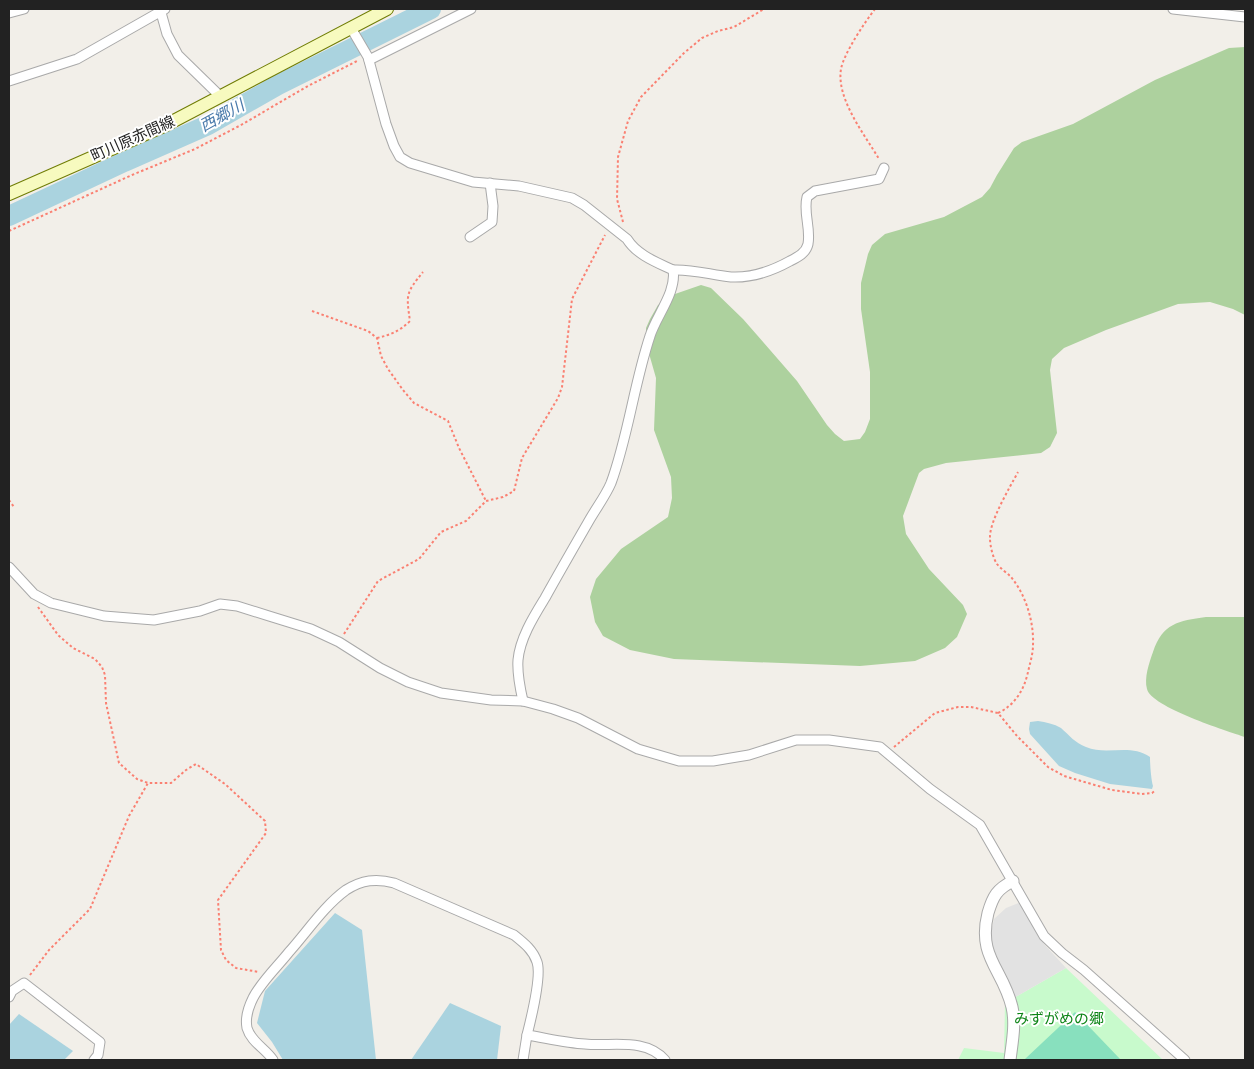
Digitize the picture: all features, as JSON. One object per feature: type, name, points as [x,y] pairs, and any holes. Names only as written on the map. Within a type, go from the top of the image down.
[{"type":"main road","name":"町川原赤間線","points":[[9,194],[166,125],[354,32],[386,9]]},
{"type":"street","points":[[9,14],[24,9]]},
{"type":"street","points":[[368,58],[471,9]]},
{"type":"street","points":[[1173,9],[1245,16]]},
{"type":"street","points":[[9,81],[77,59],[162,10],[167,34],[178,55],[221,97]]},
{"type":"street","points":[[354,32],[368,58],[386,124],[400,156],[410,163],[473,182],[519,186],[572,198],[584,205],[627,239],[632,247],[642,255],[673,270],[685,269],[732,277],[748,276],[772,270],[804,253],[808,243],[806,198],[815,192],[879,179],[884,168]]},
{"type":"street","points":[[470,237],[492,222],[493,206],[490,183]]},
{"type":"street","points":[[524,701],[519,685],[518,660],[522,644],[532,618],[610,483],[626,430],[642,361],[653,326],[664,308],[674,277],[673,270]]},
{"type":"street","points":[[9,567],[34,594],[51,603],[104,616],[154,620],[200,611],[220,604],[236,606],[311,629],[339,642],[380,668],[408,682],[441,693],[491,700],[524,701],[578,718],[638,749],[679,761],[713,761],[749,755],[796,740],[828,740],[880,747],[930,789],[980,825],[1044,936],[1185,1060]]},
{"type":"street","points":[[273,1060],[254,1040],[247,1028],[247,1016],[254,997],[271,973],[330,904],[347,890],[365,881],[380,879],[394,883],[514,935],[527,945],[538,964],[537,985],[523,1060]]},
{"type":"street","points":[[1010,1060],[1014,1030],[1012,1007],[987,951],[984,932],[992,900],[1001,887],[1013,881]]},
{"type":"street","points":[[9,997],[12,991],[24,983],[100,1042],[98,1055],[94,1060]]},
{"type":"street","points":[[527,1036],[585,1044],[632,1044],[650,1049],[665,1060]]},
{"type":"path","points":[[627,239],[617,199],[618,157],[628,121],[641,97],[684,53],[702,38],[734,27],[764,9]]},
{"type":"path","points":[[875,9],[865,22],[841,68],[841,86],[845,102],[884,168]]},
{"type":"path","points":[[9,231],[132,175],[195,149],[308,86],[368,58]]},
{"type":"path","points":[[339,642],[378,581],[419,559],[441,532],[466,521],[486,501],[503,497],[514,491],[522,458],[558,398],[562,387],[572,299],[610,227]]},
{"type":"path","points":[[377,338],[389,335],[403,328],[410,321],[407,296],[409,289],[423,272]]},
{"type":"path","points":[[312,311],[368,331],[377,338],[381,356],[388,369],[414,403],[448,421],[459,448],[486,501]]},
{"type":"path","points":[[998,713],[1012,705],[1022,691],[1033,647],[1031,620],[1028,609],[1012,578],[998,565],[989,538],[995,518],[1018,472]]},
{"type":"path","points":[[9,500],[14,507]]},
{"type":"path","points":[[34,594],[38,609],[58,635],[73,648],[95,659],[102,667],[105,675],[106,703],[119,763],[137,778],[148,783],[171,782],[196,764],[225,784],[265,821],[266,833],[218,900],[221,950],[226,960],[236,968],[271,973]]},
{"type":"path","points":[[889,755],[894,747],[935,713],[950,708],[964,707],[998,713],[1037,756],[1064,776],[1112,790],[1142,794],[1152,793],[1156,790]]},
{"type":"path","points":[[24,983],[50,950],[90,909],[129,816],[148,783]]},
{"type":"green space","points":[[1245,47],[1245,315],[1210,302],[1178,304],[1106,330],[1064,348],[1052,359],[1050,370],[1057,433],[1050,447],[1041,453],[946,463],[924,469],[919,473],[903,516],[906,534],[929,569],[963,605],[967,614],[957,637],[945,648],[915,661],[860,666],[674,659],[630,650],[603,636],[595,622],[590,597],[596,579],[621,549],[668,517],[672,498],[671,477],[654,430],[656,378],[646,343],[646,328],[658,305],[675,294],[701,285],[711,288],[743,319],[797,381],[835,434],[844,441],[860,439],[870,419],[870,372],[861,309],[861,283],[872,245],[885,234],[944,217],[982,197],[990,188],[1014,148],[1022,142],[1073,124],[1155,80],[1229,48]]},
{"type":"green space","points":[[1206,617],[1245,617],[1245,737],[1175,711],[1152,696],[1147,689],[1146,680],[1149,666],[1157,642],[1162,635],[1167,629],[1180,622]]},
{"type":"green space","name":"みずがめの郷","points":[[1066,968],[1163,1060],[958,1060],[964,1048],[1004,1053],[1005,1003]]},
{"type":"green space","points":[[1075,1012],[1121,1060],[1025,1059]]},
{"type":"shaded area","points":[[1021,902],[1044,944],[1066,968],[1005,1003],[992,960],[990,937],[994,919],[1006,908]]},
{"type":"water","points":[[1030,722],[1050,723],[1061,728],[1075,741],[1086,747],[1102,750],[1135,751],[1150,757],[1152,789],[1110,784],[1059,766],[1030,734]]},
{"type":"water","points":[[335,913],[362,930],[376,1060],[283,1060],[257,1023],[265,991]]},
{"type":"water","points":[[450,1003],[501,1026],[497,1060],[411,1060]]},
{"type":"water","points":[[19,1014],[73,1051],[64,1060],[9,1060],[9,1025]]},
{"type":"waterway","name":"西郷川","points":[[9,216],[208,125],[278,85],[431,9]]}]
